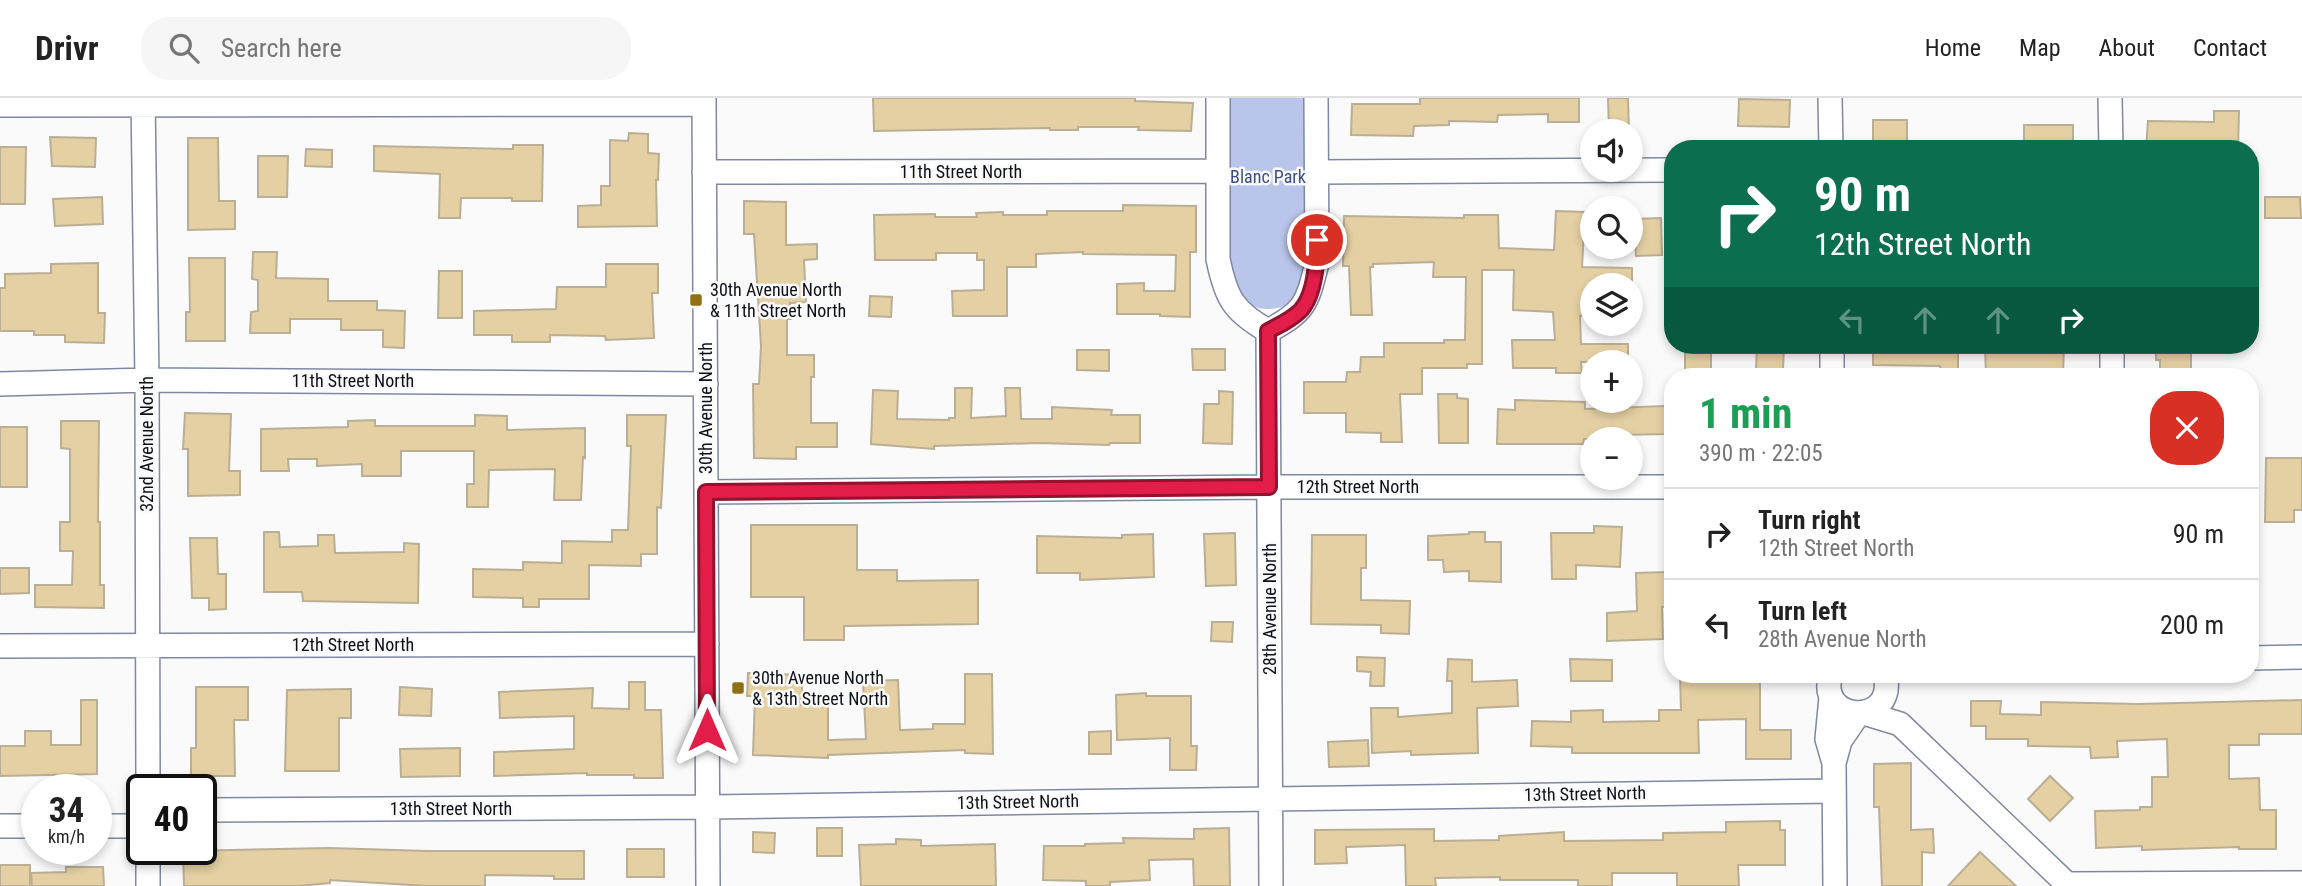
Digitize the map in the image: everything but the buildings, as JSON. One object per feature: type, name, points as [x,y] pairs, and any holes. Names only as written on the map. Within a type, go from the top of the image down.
[{"type":"street","points":[[1218,98],[1218,259],[1226,295],[1252,323],[1268,331],[1303,308],[1317,263],[1316,98]]},
{"type":"street","points":[[1830,98],[1830,140]]},
{"type":"street","points":[[2110,98],[2111,140]]},
{"type":"street","points":[[0,105],[143,102],[704,101]]},
{"type":"street","name":"30th Avenue North","points":[[704,101],[708,886]]},
{"type":"street","name":"32nd Avenue North","points":[[143,102],[148,774]]},
{"type":"street","points":[[1318,172],[1664,170]]},
{"type":"street","name":"11th Street North","points":[[704,172],[1217,171]]},
{"type":"street","name":"28th Avenue North","points":[[1268,331],[1271,886]]},
{"type":"street","name":"11th Street North","points":[[0,384],[147,380],[706,384]]},
{"type":"street","name":"12th Street North","points":[[706,492],[1664,487]]},
{"type":"street","name":"12th Street North","points":[[0,646],[707,644]]},
{"type":"street","points":[[2259,658],[2302,657]]},
{"type":"street","points":[[1830,683],[1827,739],[1834,763]]},
{"type":"street","points":[[1835,886],[1834,763],[1840,741],[1862,713],[1881,703],[1889,683]]},
{"type":"street","points":[[1891,683],[1900,724]]},
{"type":"street","points":[[1831,697],[1845,711],[1900,724],[2069,885],[2302,883]]},
{"type":"street","name":"13th Street North","points":[[217,810],[708,807],[1834,791]]},
{"type":"street","points":[[0,826],[21,826]]},
{"type":"street","points":[[148,865],[148,886]]},
{"type":"green space","name":"Blanc Park","points":[[1227,98],[1307,98],[1307,259],[1298,290],[1291,300],[1280,307],[1266,309],[1249,303],[1238,290],[1232,273],[1229,255]]},
{"type":"place","name":"30th Avenue North & 11th Street North","points":[[696,300]]},
{"type":"place","name":"30th Avenue North & 13th Street North","points":[[738,688]]},
{"type":"route","points":[[707,730],[706,492],[1269,487],[1268,331],[1303,308],[1317,263],[1317,240]]}]
